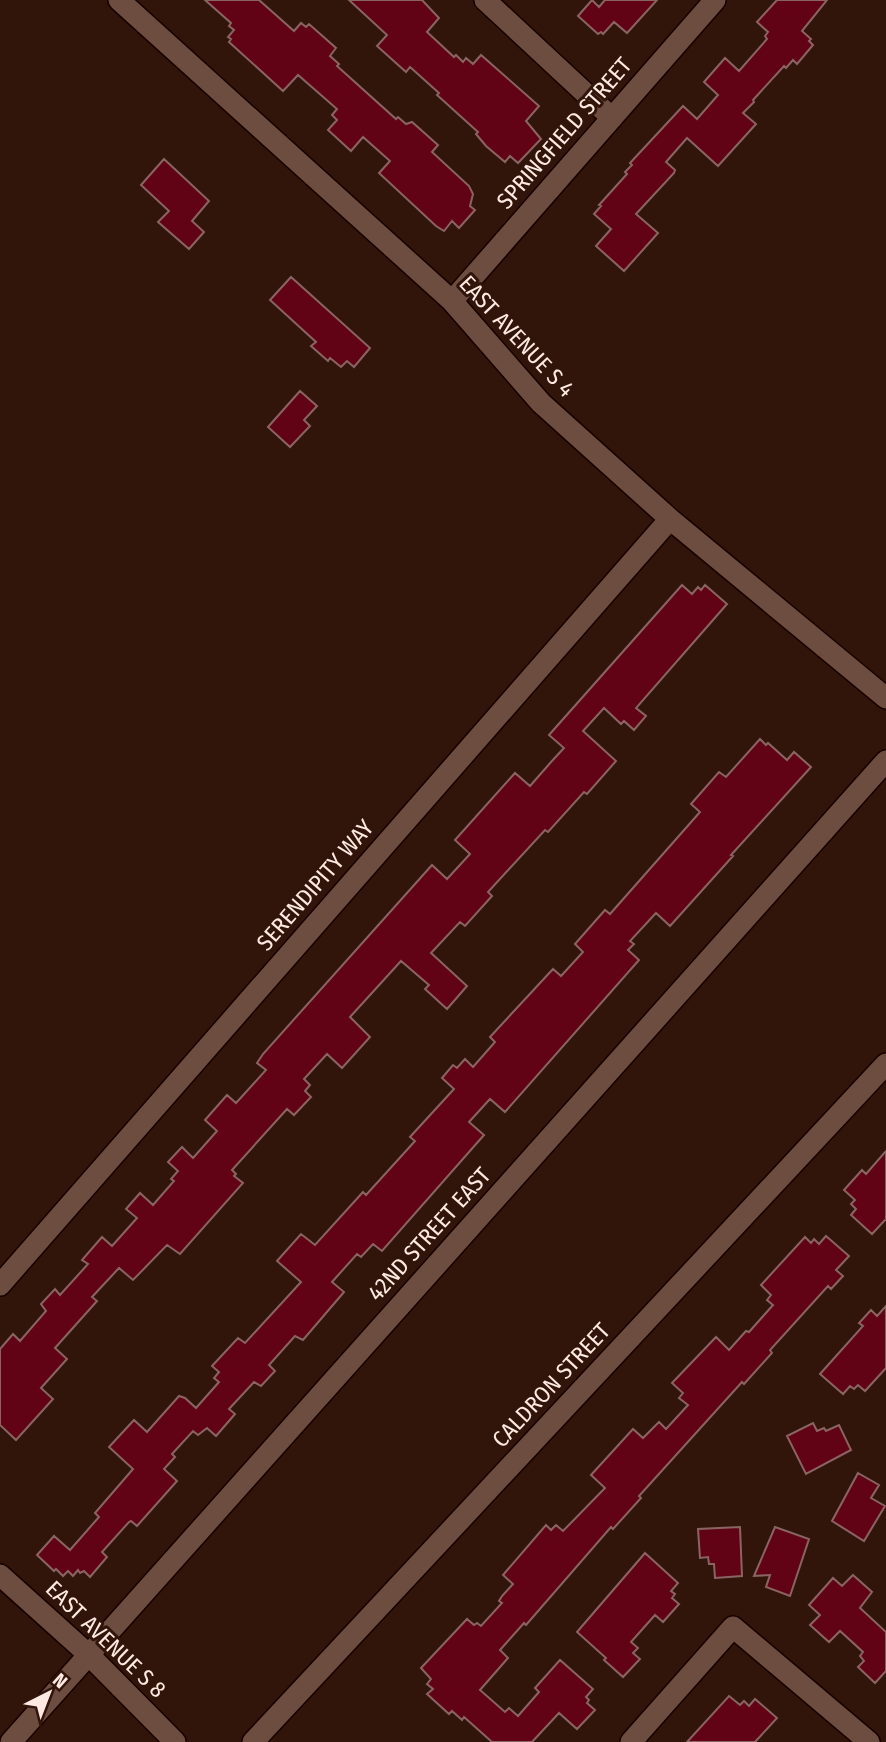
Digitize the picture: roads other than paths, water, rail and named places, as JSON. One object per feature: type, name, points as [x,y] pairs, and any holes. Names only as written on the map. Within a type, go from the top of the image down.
[{"type":"street","name":"EAST AVENUE S 4","points":[[118,0],[452,301],[541,403],[670,519],[886,698]]},
{"type":"street","points":[[485,0],[612,118]]},
{"type":"street","name":"SPRINGFIELD STREET","points":[[452,301],[715,0]]},
{"type":"street","name":"SERENDIPITY WAY","points":[[0,1285],[670,519]]},
{"type":"street","name":"42ND STREET EAST","points":[[11,1742],[886,761]]},
{"type":"street","name":"CALDRON STREET","points":[[253,1742],[886,1063]]},
{"type":"street","name":"EAST AVENUE S 8","points":[[0,1575],[89,1655],[175,1742]]},
{"type":"street","points":[[631,1742],[733,1627],[869,1742]]}]
